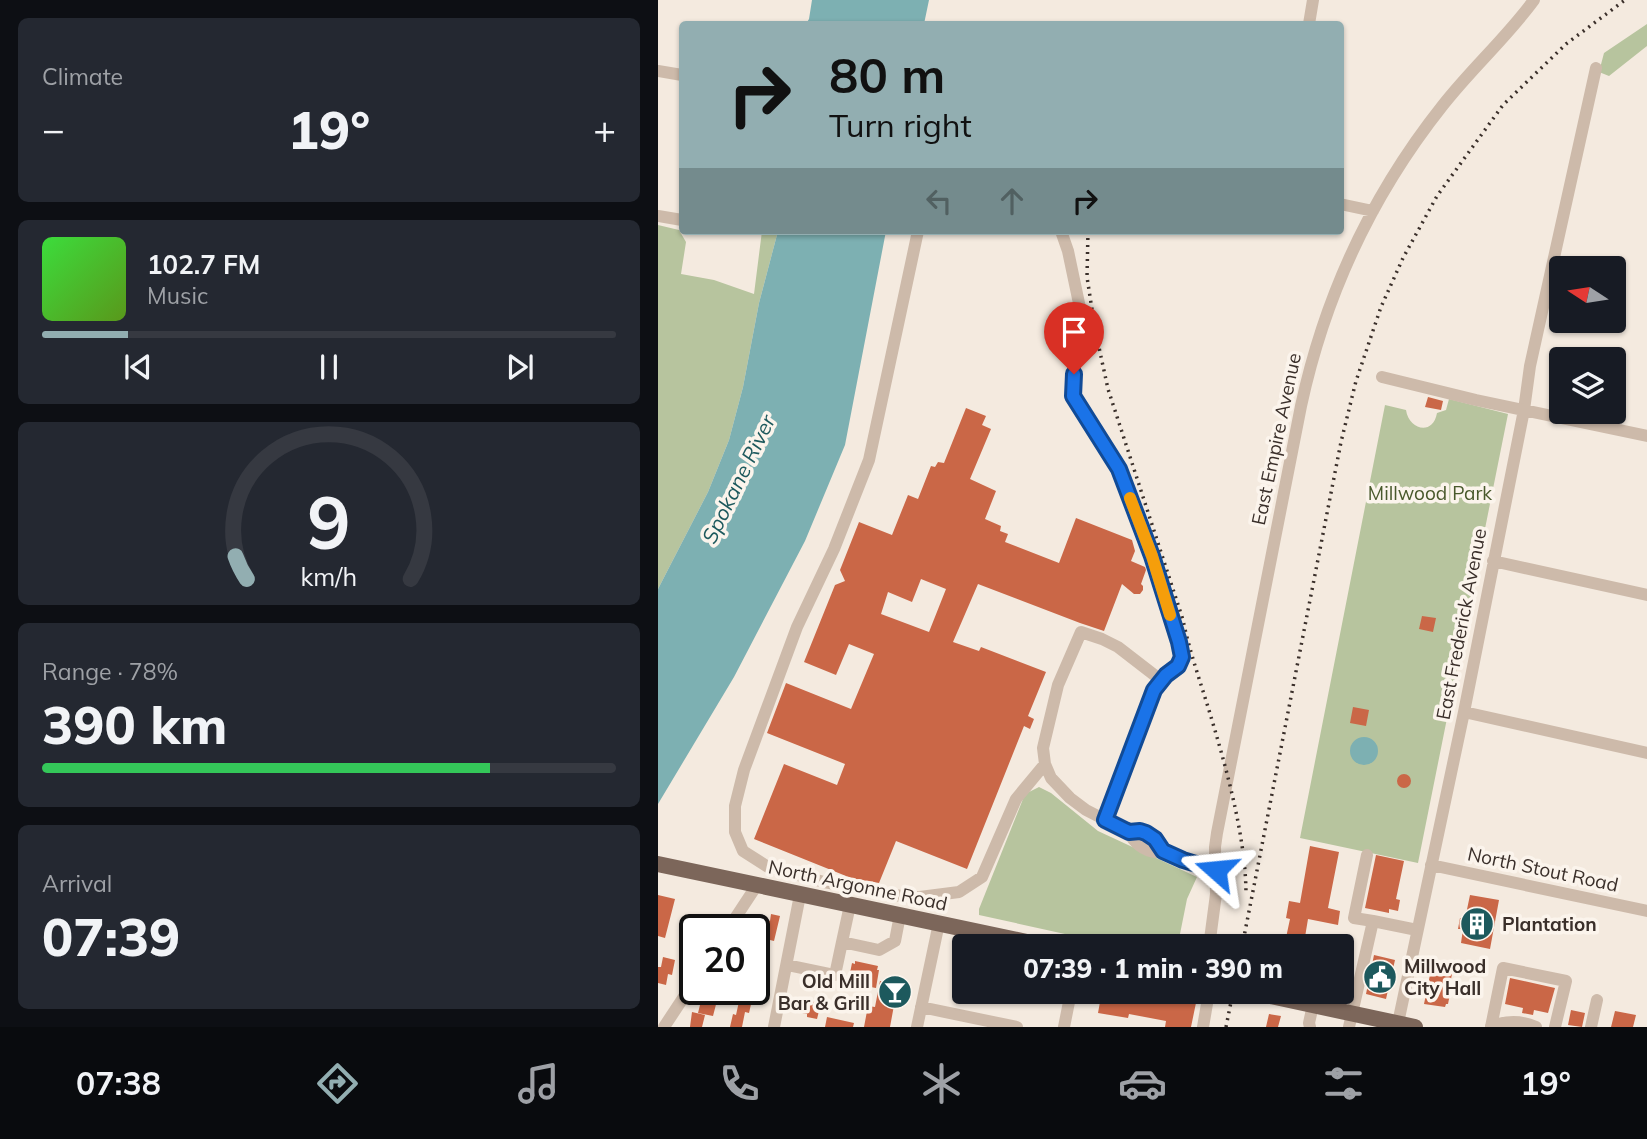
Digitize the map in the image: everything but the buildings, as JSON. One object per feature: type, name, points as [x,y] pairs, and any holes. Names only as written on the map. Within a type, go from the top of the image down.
[{"type":"main road","name":"North Argonne Road","points":[[661,865],[990,934]]},
{"type":"main road","points":[[1308,1004],[1351,1020],[1398,1023],[1415,1027]]},
{"type":"street","points":[[1310,21],[1313,0]]},
{"type":"street","name":"East Empire Avenue","points":[[1211,934],[1216,894],[1215,847],[1218,825],[1307,380],[1318,338],[1345,264],[1399,166],[1429,122],[1534,0]]},
{"type":"street","name":"East Frederick Avenue","points":[[1398,1023],[1464,712],[1524,410],[1530,366],[1596,68]]},
{"type":"street","points":[[658,71],[679,76]]},
{"type":"street","points":[[1344,205],[1373,211]]},
{"type":"street","points":[[658,216],[679,220]]},
{"type":"street","points":[[917,235],[869,460],[834,549],[797,627],[744,771],[735,806],[735,832],[743,851],[768,867],[824,882],[912,898],[959,892],[982,877],[1016,799],[1045,764]]},
{"type":"street","points":[[1062,235],[1080,308],[1074,351],[1073,396],[1119,469],[1152,556],[1182,657],[1178,666],[1166,675],[1154,690],[1105,820]]},
{"type":"street","points":[[1382,377],[1647,436]]},
{"type":"street","points":[[1493,561],[1647,595]]},
{"type":"street","points":[[1161,681],[1118,647],[1081,632],[1058,685],[1044,748],[1045,764],[1051,778],[1086,810],[1129,832],[1146,833],[1155,839],[1163,851],[1216,870]]},
{"type":"street","points":[[1464,712],[1647,753]]},
{"type":"street","points":[[1367,855],[1354,918],[1417,930]]},
{"type":"street","name":"North Stout Road","points":[[1430,865],[1647,911]]},
{"type":"street","points":[[738,914],[757,886]]},
{"type":"street","points":[[774,1027],[800,895]]},
{"type":"street","points":[[787,965],[835,975],[850,905]]},
{"type":"street","points":[[842,942],[879,950],[895,941],[900,915]]},
{"type":"street","points":[[1351,1020],[1373,921]]},
{"type":"street","points":[[917,1027],[939,923]]},
{"type":"street","points":[[1491,1027],[1503,968],[1566,981],[1555,1027]]},
{"type":"street","points":[[1591,1027],[1597,1000]]},
{"type":"street","points":[[664,1027],[679,1004]]},
{"type":"street","points":[[1064,1027],[1069,1004]]},
{"type":"street","points":[[1203,1027],[1207,1004]]},
{"type":"street","points":[[1308,1026],[1313,1005]]},
{"type":"street","points":[[921,1007],[1017,1027]]},
{"type":"street","points":[[1491,1027],[1508,1021],[1536,1027]]},
{"type":"green space","points":[[1647,24],[1647,46],[1609,76],[1599,72],[1604,53]]},
{"type":"green space","points":[[658,225],[679,230],[679,235],[686,242],[681,274],[714,280],[754,294],[761,235],[777,235],[729,440],[708,492],[658,589]]},
{"type":"green space","name":"Millwood Park","points":[[1449,399],[1508,414],[1418,863],[1300,838],[1385,405],[1406,410],[1412,422],[1421,428],[1431,425],[1437,413],[1446,410]]},
{"type":"green space","points":[[1039,787],[1051,793],[1098,831],[1197,877],[1187,899],[1180,934],[1065,934],[979,915],[979,909],[1025,794]]},
{"type":"water","points":[[812,0],[929,0],[925,21],[808,21]]},
{"type":"water","name":"Spokane River","points":[[777,235],[885,235],[845,445],[805,541],[734,677],[658,804],[658,589],[708,492],[729,440],[743,387],[759,303]]},
{"type":"water","points":[[1364,737],[1374,741],[1378,751],[1374,761],[1364,765],[1354,761],[1350,751],[1354,741]]},
{"type":"railway","points":[[1245,934],[1341,442],[1356,381],[1381,307],[1403,258],[1437,196],[1503,105],[1566,44],[1625,0]]},
{"type":"railway","points":[[1088,235],[1087,277],[1108,389],[1183,620],[1221,752],[1238,824],[1246,895]]},
{"type":"railway","points":[[1226,1027],[1231,1004]]},
{"type":"slow traffic","points":[[1130,498],[1170,615]]},
{"type":"place","name":"Plantation","points":[[1477,924]]},
{"type":"place","name":"Millwood City Hall","points":[[1380,977]]},
{"type":"place","name":"Old Mill Bar & Grill","points":[[895,992]]},
{"type":"route","points":[[1074,374],[1073,396],[1119,469],[1152,556],[1182,657],[1178,666],[1166,675],[1154,690],[1105,820],[1129,832],[1146,833],[1155,839],[1163,851],[1216,870]]}]
